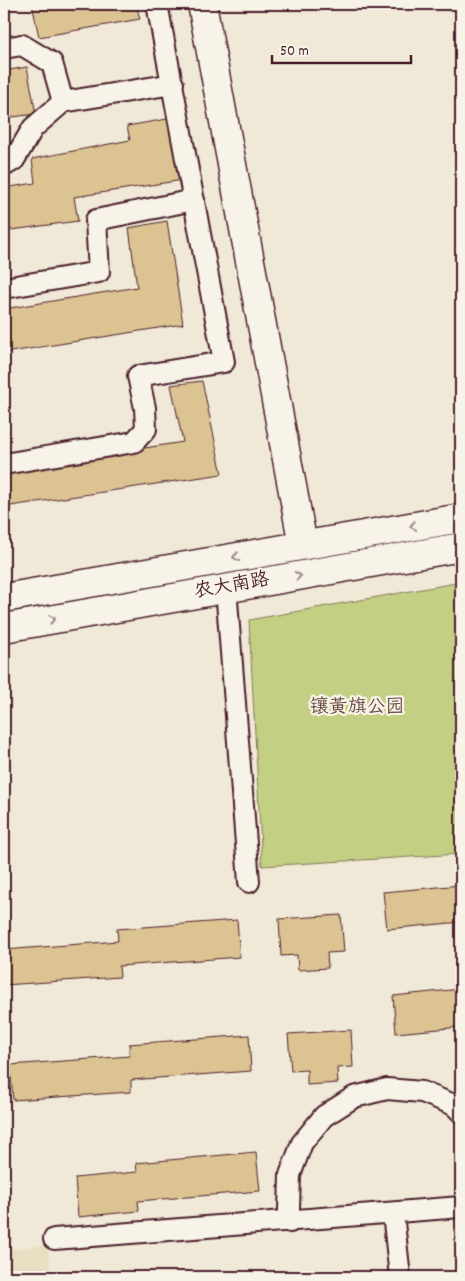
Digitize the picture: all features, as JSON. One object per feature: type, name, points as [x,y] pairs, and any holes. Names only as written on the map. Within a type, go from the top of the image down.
[{"type":"main road","points":[[202,4],[303,545]]},
{"type":"main road","name":"农大南路","points":[[4,598],[461,518]]},
{"type":"main road","name":"农大南路","points":[[4,628],[461,547]]},
{"type":"street","points":[[4,464],[134,442],[146,429],[145,408],[138,376],[224,362],[157,4]]},
{"type":"street","points":[[4,48],[22,45],[52,63],[63,102]]},
{"type":"street","points":[[4,166],[14,160],[33,128],[63,102],[173,84]]},
{"type":"street","points":[[4,288],[99,272],[96,220],[194,200]]},
{"type":"street","points":[[226,588],[249,882]]},
{"type":"street","points":[[290,1222],[290,1175],[302,1142],[324,1116],[354,1097],[387,1089],[422,1092],[454,1105],[461,1112]]},
{"type":"street","points":[[54,1239],[290,1222],[461,1207]]},
{"type":"street","points":[[393,1213],[400,1277]]},
{"type":"shaded area","points":[[47,1245],[52,1277],[4,1277],[4,1250]]},
{"type":"green space","name":"镶黄旗公园","points":[[461,582],[461,854],[262,866],[249,620]]},
{"type":"building","points":[[32,4],[136,4],[140,19],[39,37]]},
{"type":"building","points":[[27,67],[36,114],[4,118],[4,71]]},
{"type":"building","points":[[167,119],[183,180],[74,197],[78,221],[4,231],[4,188],[35,183],[32,159],[130,140],[127,126]]},
{"type":"building","points":[[167,221],[183,324],[4,353],[4,309],[137,287],[129,228]]},
{"type":"building","points":[[202,381],[222,474],[4,507],[4,470],[183,442],[171,385]]},
{"type":"building","points":[[461,885],[461,922],[387,929],[383,892]]},
{"type":"building","points":[[341,915],[344,952],[327,953],[328,968],[298,970],[297,955],[281,956],[279,919]]},
{"type":"building","points":[[237,920],[240,957],[119,966],[120,977],[4,985],[4,950],[118,941],[117,929]]},
{"type":"building","points":[[461,989],[461,1027],[396,1033],[393,996]]},
{"type":"building","points":[[351,1030],[353,1067],[337,1068],[338,1083],[307,1085],[307,1070],[291,1071],[288,1034]]},
{"type":"building","points":[[249,1035],[251,1071],[131,1080],[131,1092],[13,1100],[10,1065],[130,1056],[129,1044]]},
{"type":"building","points":[[256,1152],[260,1191],[138,1201],[139,1211],[78,1217],[75,1178],[137,1172],[136,1163]]}]
